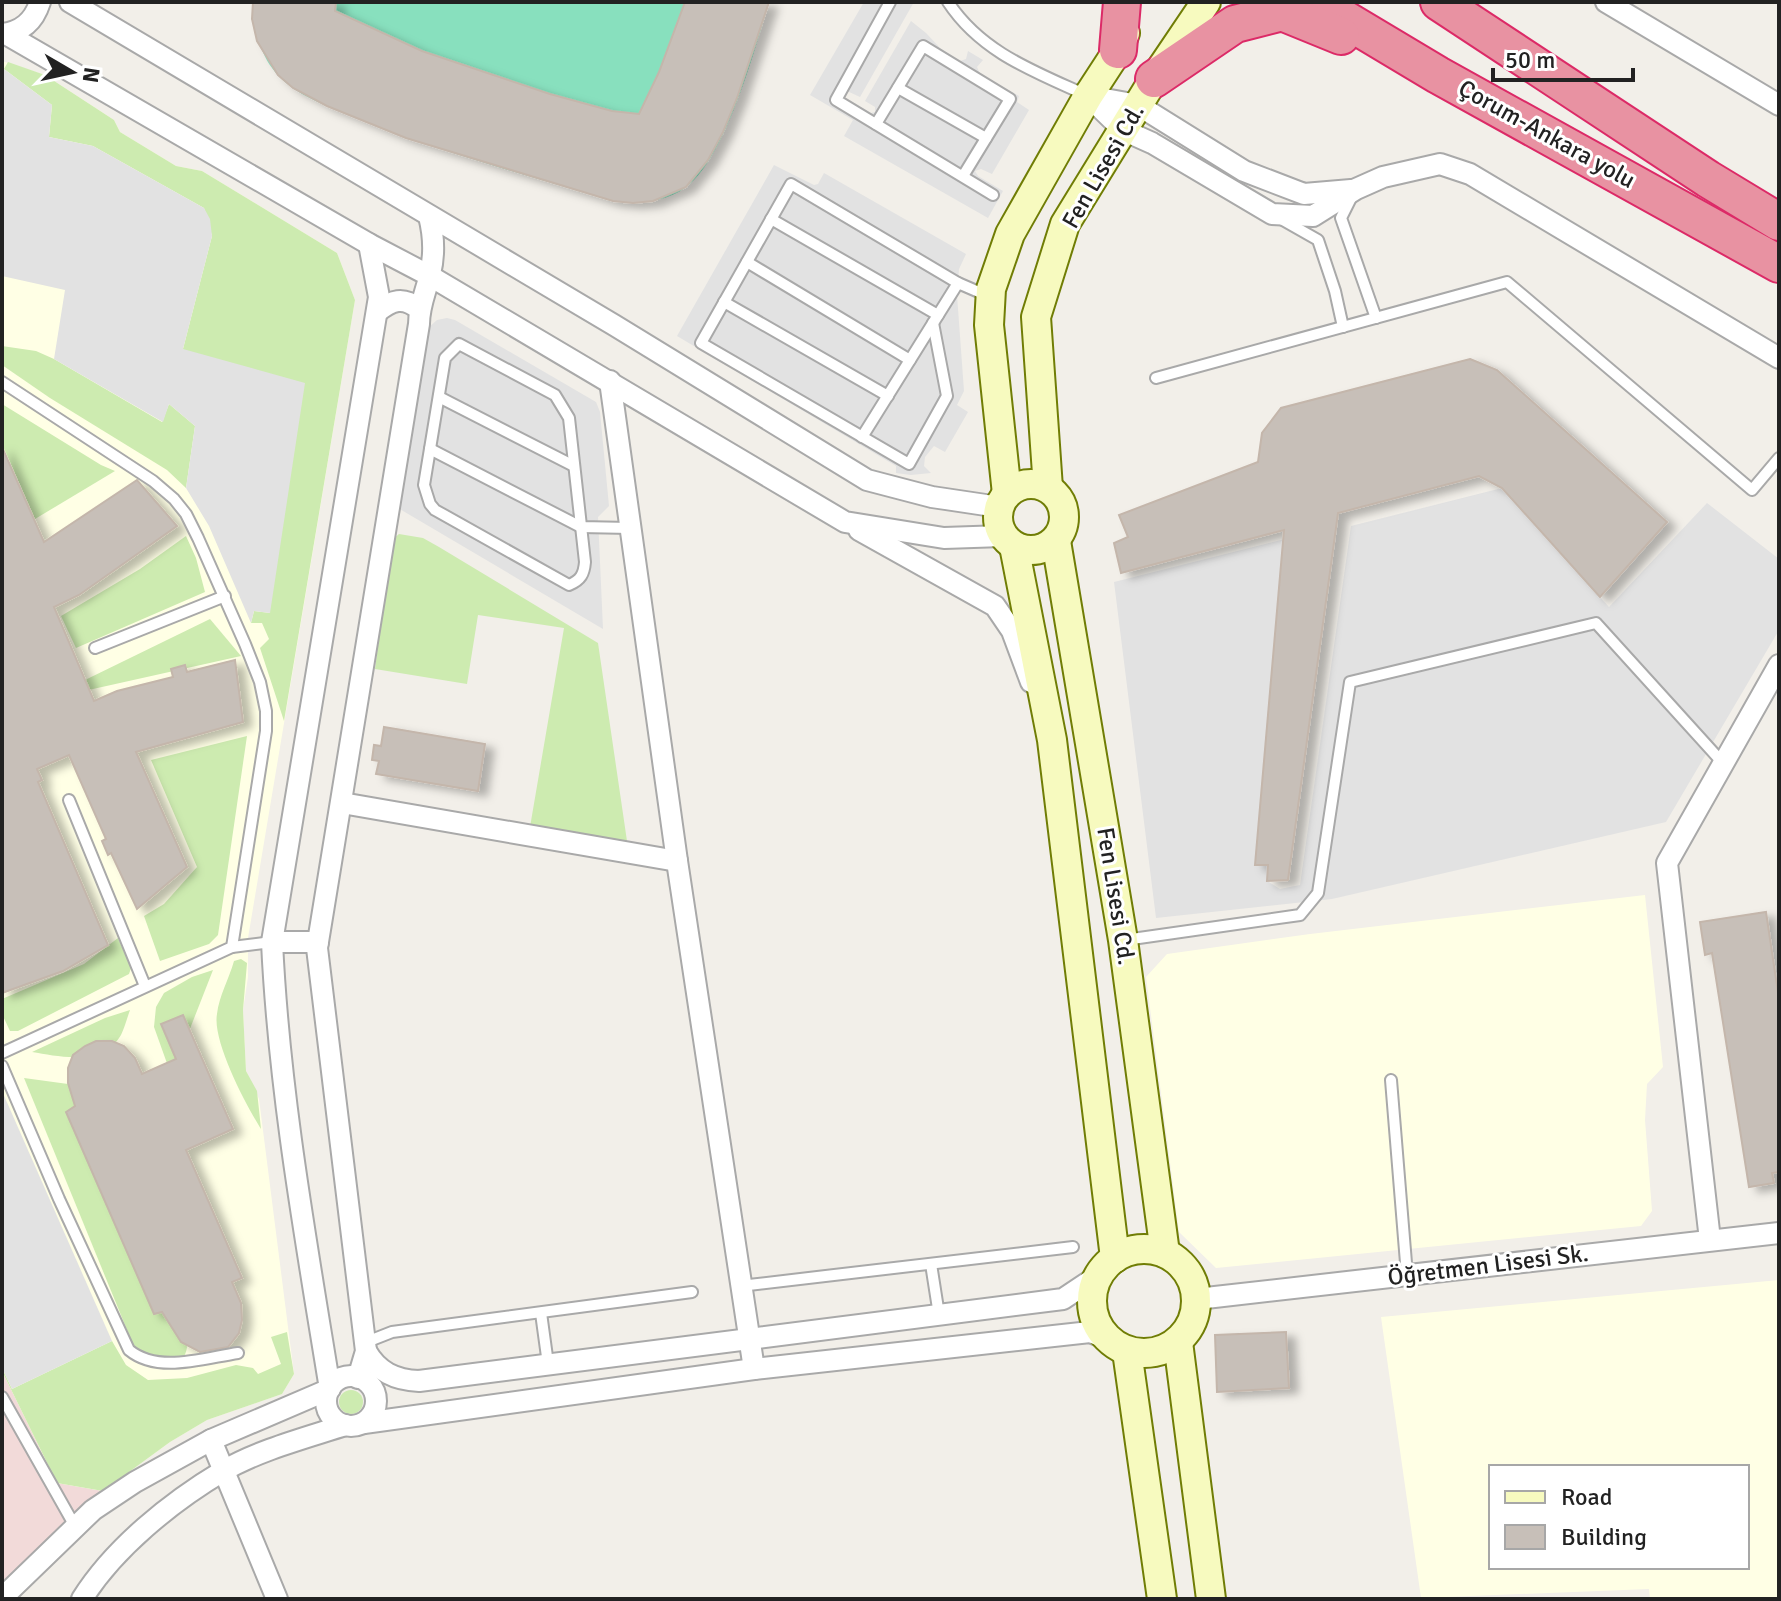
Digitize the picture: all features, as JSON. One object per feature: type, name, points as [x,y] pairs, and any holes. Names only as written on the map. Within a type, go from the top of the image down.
[{"type":"highway","points":[[1118,50],[1122,2]]},
{"type":"highway","name":"Çorum-Ankara yolu","points":[[1316,2],[1438,75],[1779,264]]},
{"type":"highway","name":"Çorum-Ankara yolu","points":[[1439,2],[1708,179],[1779,222]]},
{"type":"highway","points":[[1146,92],[1235,24],[1282,12],[1438,75]]},
{"type":"street","points":[[3,39],[27,25],[40,2]]},
{"type":"street","points":[[70,2],[614,325],[867,480],[932,497],[1003,500],[1027,484],[1048,488],[1056,494],[1065,512],[1062,532],[1056,541],[1036,551],[1009,541],[944,538],[845,522]]},
{"type":"street","name":"Fen Lisesi Cd.","points":[[1003,500],[989,325],[991,297],[999,262],[1010,234],[1088,96],[1118,50],[1137,2]]},
{"type":"street","name":"Fen Lisesi Cd.","points":[[1048,488],[1036,317],[1065,224],[1206,2]]},
{"type":"street","points":[[1606,2],[1779,105]]},
{"type":"street","points":[[3,39],[430,276],[845,522],[995,606],[1012,631],[1052,740]]},
{"type":"street","points":[[1088,96],[1146,92],[1244,171],[1304,194],[1356,189]]},
{"type":"street","points":[[1088,96],[1123,130],[1152,143],[1272,214],[1313,216],[1356,189],[1383,177],[1440,164],[1470,174],[1779,358]]},
{"type":"street","points":[[82,1599],[96,1577],[131,1540],[224,1471],[252,1458],[370,1418],[376,1403],[363,1381],[365,1347],[318,942],[419,309],[430,276],[434,234],[429,216]]},
{"type":"street","points":[[365,1347],[383,1372],[419,1381],[1063,1299],[1107,1266],[1139,1249],[1165,1253],[1182,1265],[1194,1283],[1197,1299],[1191,1325],[1178,1342],[1154,1353],[1118,1345],[1090,1332],[754,1369],[354,1424],[329,1412],[327,1396],[330,1389],[303,1222],[275,1010],[272,942],[377,312],[379,297],[369,244]]},
{"type":"street","points":[[377,312],[392,301],[401,299],[410,301],[419,309]]},
{"type":"street","points":[[610,381],[677,861],[754,1369]]},
{"type":"street","points":[[1003,500],[999,527],[1009,541]]},
{"type":"street","name":"Fen Lisesi Cd.","points":[[1009,541],[1052,740],[1107,1266]]},
{"type":"street","name":"Fen Lisesi Cd.","points":[[1056,541],[1123,940],[1165,1253]]},
{"type":"street","points":[[1710,1240],[1667,863],[1779,665]]},
{"type":"street","points":[[342,803],[677,861]]},
{"type":"street","points":[[272,942],[318,942]]},
{"type":"street","name":"Öğretmen Lisesi Sk.","points":[[1197,1299],[1779,1233]]},
{"type":"street","points":[[1107,1266],[1092,1297],[1095,1320],[1118,1345],[1162,1599]]},
{"type":"street","points":[[1178,1342],[1211,1599]]},
{"type":"street","points":[[2,1598],[93,1510],[135,1482],[211,1440],[330,1389],[343,1378],[363,1381],[394,1377]]},
{"type":"street","points":[[211,1440],[277,1599]]},
{"type":"lane","points":[[890,2],[836,100],[993,195]]},
{"type":"lane","points":[[948,2],[959,19],[978,38],[1004,57],[1088,96]]},
{"type":"lane","points":[[876,124],[923,46],[1010,99],[963,176]]},
{"type":"lane","points":[[898,88],[986,138]]},
{"type":"lane","points":[[771,219],[935,319],[947,396],[909,464],[701,343],[724,302],[747,262],[771,219],[791,184],[958,283],[991,297]]},
{"type":"lane","points":[[1356,189],[1341,218],[1376,318]]},
{"type":"lane","points":[[1272,214],[1318,240],[1343,327]]},
{"type":"lane","points":[[747,262],[910,360]]},
{"type":"lane","points":[[1156,378],[1507,282],[1752,490],[1779,458]]},
{"type":"lane","points":[[862,437],[958,283]]},
{"type":"lane","points":[[724,302],[888,396]]},
{"type":"lane","points":[[459,344],[555,395],[569,418],[584,572],[578,581],[569,585],[435,510],[426,496],[424,485],[430,449],[445,358],[459,344]]},
{"type":"lane","points":[[2,382],[153,481],[174,499],[186,514],[225,596],[260,682],[266,711],[266,731],[232,947]]},
{"type":"lane","points":[[439,397],[574,466]]},
{"type":"lane","points":[[430,449],[581,527],[630,528]]},
{"type":"lane","points":[[95,648],[225,596]]},
{"type":"lane","points":[[1123,940],[1300,915],[1318,893],[1350,682],[1596,623],[1722,762]]},
{"type":"lane","points":[[69,800],[145,986]]},
{"type":"lane","points":[[2,1053],[232,947],[272,942]]},
{"type":"lane","points":[[2,1066],[65,1213],[129,1350],[154,1363],[238,1353]]},
{"type":"lane","points":[[1391,1080],[1407,1275]]},
{"type":"lane","points":[[740,1286],[1073,1247]]},
{"type":"lane","points":[[931,1264],[939,1315]]},
{"type":"lane","points":[[365,1347],[392,1332],[692,1292]]},
{"type":"lane","points":[[541,1313],[548,1364]]},
{"type":"lane","points":[[2,1397],[76,1528]]},
{"type":"shaded area","points":[[864,2],[914,2],[860,97],[847,91],[844,97],[871,113],[875,112],[875,107],[865,101],[911,21],[941,49],[960,61],[966,59],[968,51],[983,60],[977,67],[980,74],[1019,96],[1017,102],[1029,110],[992,174],[981,169],[975,171],[1003,191],[988,218],[844,136],[853,120],[810,95]]},
{"type":"shaded area","points":[[2,61],[45,75],[114,120],[120,132],[176,166],[202,171],[337,253],[355,300],[248,938],[248,977],[243,1010],[246,1071],[259,1099],[294,1374],[282,1394],[207,1420],[170,1442],[103,1491],[57,1483],[2,1371]]},
{"type":"shaded area","points":[[4,69],[52,105],[49,137],[93,146],[204,208],[210,219],[212,236],[183,349],[305,383],[270,613],[254,611],[251,623],[209,526],[186,488],[195,426],[169,404],[163,422],[54,359],[65,290],[2,276]]},
{"type":"shaded area","points":[[774,165],[814,185],[818,184],[824,173],[966,254],[959,269],[957,295],[964,391],[957,405],[968,412],[945,452],[934,446],[925,457],[924,466],[931,473],[896,473],[896,466],[677,336]]},
{"type":"shaded area","points":[[447,318],[596,402],[600,412],[609,506],[598,517],[603,629],[398,508],[428,328],[437,320]]},
{"type":"shaded area","points":[[1502,488],[1609,607],[1707,503],[1779,559],[1779,630],[1666,822],[1332,899],[1156,918],[1114,582],[1293,537],[1267,881],[1280,889],[1300,885],[1351,526]]},
{"type":"shaded area","points":[[1645,895],[1663,1067],[1647,1084],[1645,1120],[1652,1211],[1641,1226],[1216,1268],[1179,1232],[1146,977],[1167,954]]},
{"type":"shaded area","points":[[2,1091],[112,1341],[12,1389],[2,1368]]},
{"type":"shaded area","points":[[1779,1280],[1779,1599],[1650,1599],[1649,1589],[1421,1598],[1381,1317]]},
{"type":"shaded area","points":[[2,1371],[57,1483],[103,1491],[2,1584]]},
{"type":"green space","points":[[253,2],[769,2],[737,102],[713,154],[700,174],[685,188],[668,197],[632,202],[613,201],[449,151],[384,129],[303,94],[285,82],[266,59],[257,31]]},
{"type":"green space","points":[[8,62],[45,75],[114,120],[120,132],[176,166],[202,171],[337,253],[355,300],[284,721],[260,648],[269,639],[262,623],[251,623],[254,611],[270,613],[183,349],[212,236],[204,208],[93,146],[49,137],[52,105],[4,69]]},
{"type":"green space","points":[[2,346],[36,351],[54,359],[162,422],[169,404],[195,426],[186,488],[167,470],[2,365]]},
{"type":"green space","points":[[2,404],[115,471],[35,519],[2,444]]},
{"type":"green space","points":[[399,534],[423,538],[598,643],[627,841],[530,827],[564,628],[478,615],[467,684],[375,669],[392,540]]},
{"type":"green space","points":[[186,536],[196,558],[205,592],[76,648],[61,616],[140,569]]},
{"type":"green space","points":[[210,619],[241,656],[84,691],[85,680]]},
{"type":"green space","points":[[247,736],[218,935],[209,944],[160,961],[144,916],[164,904],[197,867],[151,760]]},
{"type":"green space","points":[[118,938],[131,968],[129,974],[18,1031],[10,1031],[2,1014],[2,999],[84,964]]},
{"type":"green space","points":[[241,959],[247,963],[243,1010],[246,1071],[257,1091],[261,1129],[232,1073],[217,1026],[222,994],[234,961]]},
{"type":"green space","points":[[213,970],[184,1044],[193,1136],[154,1027],[156,1007],[164,993],[192,977]]},
{"type":"green space","points":[[130,1010],[121,1035],[104,1051],[81,1057],[32,1052],[105,1018]]},
{"type":"green space","points":[[24,1078],[68,1084],[187,1337],[187,1349],[177,1362],[150,1359],[134,1347]]},
{"type":"green space","points":[[287,1332],[294,1374],[282,1394],[207,1420],[170,1442],[103,1491],[57,1483],[2,1371],[2,1368],[12,1389],[112,1341],[126,1365],[148,1380],[187,1378],[236,1365],[253,1368],[258,1374],[281,1364],[271,1337]]},
{"type":"green space","points":[[351,1390],[360,1393],[363,1402],[360,1411],[351,1414],[342,1411],[339,1402],[342,1393]]},
{"type":"building","points":[[253,2],[336,2],[335,11],[422,51],[550,94],[612,111],[639,114],[659,72],[685,2],[769,2],[737,98],[708,160],[686,187],[653,201],[633,203],[613,201],[406,138],[327,106],[293,88],[278,75],[257,41],[252,19]]},
{"type":"building","points":[[1470,359],[1497,370],[1667,522],[1600,597],[1502,488],[1479,476],[1338,513],[1288,880],[1267,881],[1268,865],[1255,865],[1284,530],[1121,573],[1114,543],[1128,537],[1119,515],[1258,462],[1262,433],[1281,408]]},
{"type":"building","points":[[2,447],[44,542],[137,480],[177,526],[79,595],[54,607],[94,701],[117,691],[173,677],[171,669],[185,665],[187,672],[235,660],[243,722],[136,752],[187,867],[137,909],[111,853],[108,855],[102,841],[106,839],[69,755],[37,769],[42,780],[38,782],[108,945],[63,971],[2,993]]},
{"type":"building","points":[[384,727],[485,744],[478,791],[376,774],[379,761],[372,760],[374,745],[381,746]]},
{"type":"building","points":[[1766,912],[1779,999],[1779,1172],[1772,1173],[1774,1183],[1749,1187],[1712,953],[1705,955],[1700,922]]},
{"type":"building","points":[[183,1015],[233,1129],[186,1150],[242,1278],[232,1282],[241,1303],[239,1333],[228,1347],[200,1352],[181,1342],[162,1312],[154,1314],[66,1112],[75,1106],[68,1083],[68,1068],[73,1055],[96,1041],[112,1041],[124,1046],[135,1058],[142,1074],[176,1059],[161,1024]]},
{"type":"building","points":[[1286,1332],[1289,1388],[1217,1392],[1215,1335]]}]
